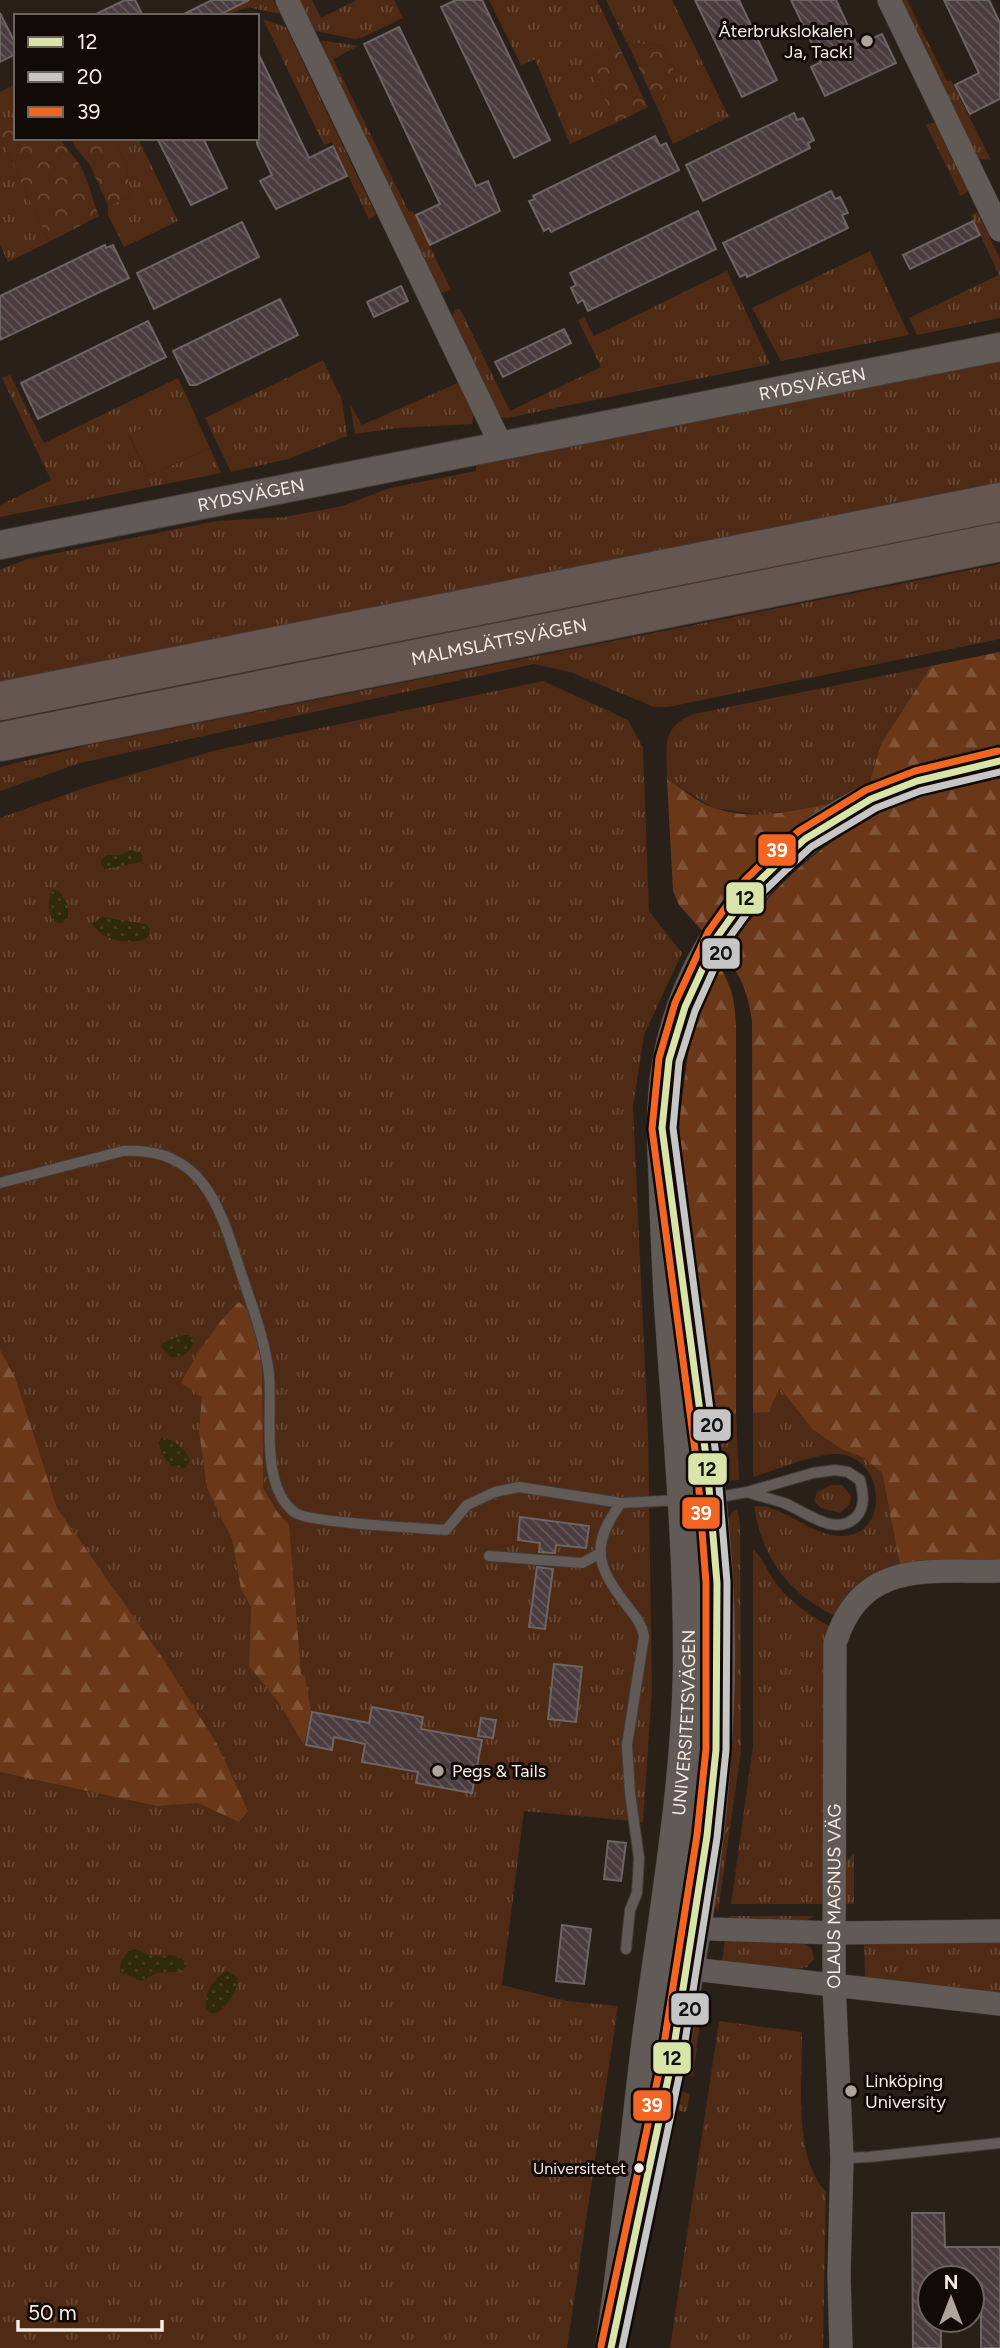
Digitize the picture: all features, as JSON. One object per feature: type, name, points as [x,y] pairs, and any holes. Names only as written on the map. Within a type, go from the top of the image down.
[{"type":"highway","points":[[0,701],[1000,502]]},
{"type":"highway","name":"MALMSLÄTTSVÄGEN","points":[[0,742],[1000,542]]},
{"type":"main road","name":"UNIVERSITETSVÄGEN","points":[[611,2348],[671,2065],[673,1967],[679,1928],[688,1683],[687,1585],[697,1499],[662,1128],[669,1060],[685,1007],[717,937],[753,887],[779,862],[805,839],[871,799],[917,781],[1000,761]]},
{"type":"street","points":[[287,0],[502,447]]},
{"type":"street","points":[[890,0],[1000,230]]},
{"type":"street","name":"RYDSVÄGEN","points":[[0,545],[1000,347]]},
{"type":"street","name":"OLAUS MAGNUS VÄG","points":[[841,2348],[839,2275],[842,2158],[834,1984],[834,1656],[841,1625],[864,1594],[880,1582],[908,1572],[1000,1571]]},
{"type":"street","points":[[679,1928],[835,1933],[1000,1931]]},
{"type":"street","points":[[673,1967],[1000,2004]]},
{"type":"lane","points":[[0,1183],[124,1151],[141,1150],[175,1159],[203,1182],[215,1200],[226,1227],[260,1331],[269,1377],[272,1469],[282,1501],[296,1514],[322,1520],[446,1531],[467,1505],[495,1492],[519,1487],[621,1503],[697,1499],[747,1492],[813,1473],[835,1470],[848,1472],[860,1480],[863,1503],[854,1520],[845,1524],[832,1524],[818,1521],[787,1504],[747,1492]]},
{"type":"lane","points":[[621,1503],[606,1523],[601,1538],[601,1553],[611,1585],[642,1626],[644,1636],[627,1745],[629,1793],[639,1858],[637,1893],[630,1910],[626,1949]]},
{"type":"lane","points":[[489,1556],[582,1563],[601,1553]]},
{"type":"lane","points":[[842,2158],[1000,2143]]},
{"type":"green space","points":[[211,0],[273,0],[280,14],[248,7],[229,14],[182,14]]},
{"type":"green space","points":[[299,0],[312,0],[321,18],[357,0],[394,0],[403,18],[355,39],[315,31]]},
{"type":"green space","points":[[489,0],[597,0],[618,44],[586,61],[616,123],[570,144],[535,59],[521,65]]},
{"type":"green space","points":[[606,0],[672,0],[729,117],[673,144],[657,107],[677,76],[662,46],[626,42]]},
{"type":"green space","points":[[898,0],[907,0],[947,81],[951,80],[991,160],[977,159]]},
{"type":"green space","points":[[263,19],[286,27],[376,215],[369,219],[332,142],[324,145]]},
{"type":"green space","points":[[319,42],[358,46],[333,59],[451,290],[441,293],[437,289]]},
{"type":"green space","points":[[627,42],[662,46],[677,76],[657,107]]},
{"type":"green space","points":[[618,44],[648,107],[616,123],[586,61]]},
{"type":"green space","points":[[14,85],[14,119],[5,124],[0,136],[0,92]]},
{"type":"green space","points":[[14,119],[14,140],[61,140],[81,167],[99,216],[49,242],[0,136],[5,124]]},
{"type":"green space","points":[[935,123],[968,191],[961,196],[926,125]]},
{"type":"green space","points":[[0,136],[49,242],[8,262],[0,245]]},
{"type":"green space","points":[[72,140],[116,140],[126,165],[131,197],[108,206],[90,165]]},
{"type":"green space","points":[[116,140],[139,140],[178,221],[124,247],[108,215],[108,206],[131,197],[126,165]]},
{"type":"green space","points":[[978,213],[1000,259],[1000,318],[917,335],[909,318],[999,275],[971,215]]},
{"type":"green space","points":[[870,251],[909,335],[781,361],[752,308]]},
{"type":"green space","points":[[727,271],[770,364],[507,418],[499,417],[452,321],[454,310],[460,309],[510,411],[601,367],[578,320],[584,317],[594,336]]},
{"type":"green space","points":[[323,360],[342,400],[347,436],[288,459],[231,472],[205,418]]},
{"type":"green space","points":[[1000,360],[1000,483],[0,682],[0,570],[27,559],[217,521],[285,517],[342,506],[390,488],[476,471],[476,465]]},
{"type":"green space","points":[[10,375],[44,443],[178,378],[191,406],[129,435],[148,476],[210,448],[221,473],[0,517],[0,505],[51,480],[2,378]]},
{"type":"green space","points":[[460,382],[474,412],[472,424],[396,428],[355,434],[350,404],[362,425]]},
{"type":"green space","points":[[191,406],[210,448],[148,476],[129,434]]},
{"type":"green space","points":[[1000,564],[1000,639],[668,707],[654,707],[570,672],[534,664],[80,763],[0,791],[0,767],[89,745]]},
{"type":"green space","points":[[1000,652],[1000,744],[940,758],[870,781],[881,744],[931,666]]},
{"type":"green space","points":[[931,666],[881,744],[870,781],[830,803],[798,811],[762,815],[713,808],[667,779],[668,739],[675,725],[694,714]]},
{"type":"green space","points":[[543,681],[628,720],[643,748],[649,911],[682,953],[644,1035],[633,1106],[648,1432],[652,1690],[643,1822],[524,1811],[502,1985],[567,2001],[618,2006],[567,2348],[0,2348],[0,818],[84,788],[217,750]]},
{"type":"green space","points":[[1000,776],[1000,1563],[900,1565],[882,1473],[864,1458],[841,1449],[812,1429],[780,1388],[768,1412],[753,1413],[752,1021],[743,986],[724,956],[755,914],[789,877],[849,830],[897,804]]},
{"type":"green space","points":[[667,779],[702,803],[728,812],[772,814],[830,803],[768,849],[729,895],[704,933],[679,905],[673,891]]},
{"type":"green space","points":[[718,964],[732,995],[736,1029],[736,1414],[714,1415],[681,1172],[678,1128],[688,1054],[698,1017]]},
{"type":"green space","points":[[239,1302],[250,1312],[262,1363],[263,1488],[278,1513],[289,1525],[301,1674],[305,1676],[311,1711],[304,1745],[279,1703],[249,1666],[251,1607],[241,1589],[232,1539],[207,1488],[199,1430],[202,1397],[181,1383],[207,1340]]},
{"type":"green space","points":[[0,1350],[15,1377],[57,1508],[166,1663],[217,1744],[248,1811],[239,1822],[198,1803],[157,1806],[0,1772]]},
{"type":"green space","points":[[779,1387],[812,1429],[841,1449],[864,1458],[882,1473],[900,1565],[872,1579],[835,1616],[804,1596],[780,1572],[763,1542],[754,1506],[779,1511],[813,1529],[839,1536],[856,1533],[868,1524],[875,1511],[876,1495],[872,1480],[864,1467],[852,1457],[835,1454],[804,1460],[753,1477],[753,1413],[768,1412]]},
{"type":"green space","points":[[736,1414],[739,1480],[719,1481],[714,1415]]},
{"type":"green space","points":[[831,1485],[842,1485],[851,1496],[850,1504],[840,1513],[821,1508],[814,1501],[817,1492]]},
{"type":"green space","points":[[737,1509],[740,1523],[741,1751],[718,1912],[713,1904],[723,1529],[733,1511]]},
{"type":"green space","points":[[753,1549],[784,1592],[803,1609],[831,1627],[825,1642],[824,1661],[823,1904],[731,1904],[753,1746]]},
{"type":"green space","points":[[854,1854],[854,1904],[844,1904],[846,1861]]},
{"type":"green space","points":[[729,1916],[815,1916],[801,1923],[729,1920]]},
{"type":"green space","points":[[725,1940],[801,1942],[812,1949],[814,1959],[807,1967],[792,1970],[722,1962]]},
{"type":"green space","points":[[1000,1941],[1000,1997],[865,1981],[864,1942]]},
{"type":"green space","points":[[688,2013],[701,2015],[693,2076],[685,2074],[681,2091],[690,2094],[685,2112],[677,2110]]},
{"type":"green space","points":[[719,2021],[802,2032],[801,2094],[804,2138],[815,2176],[826,2192],[823,2348],[670,2348]]},
{"type":"sand","points":[[131,850],[141,852],[141,862],[105,869],[101,866],[101,860],[107,855],[119,855]]},
{"type":"sand","points":[[52,890],[59,891],[68,904],[68,919],[61,923],[54,922],[50,915]]},
{"type":"sand","points":[[102,917],[145,924],[150,929],[148,937],[126,942],[103,935],[92,924]]},
{"type":"sand","points":[[187,1334],[193,1339],[193,1344],[183,1355],[170,1357],[161,1346],[165,1341]]},
{"type":"sand","points":[[162,1438],[183,1449],[190,1461],[186,1468],[171,1466],[158,1443]]},
{"type":"sand","points":[[137,1949],[151,1955],[181,1958],[186,1963],[184,1969],[157,1973],[142,1981],[120,1972],[121,1961],[129,1950]]},
{"type":"sand","points":[[227,1971],[238,1978],[237,1988],[217,2013],[210,2013],[206,2009],[206,2003],[210,1987]]},
{"type":"building","points":[[125,0],[135,0],[142,14],[96,14]]},
{"type":"building","points":[[212,0],[249,0],[221,14],[184,14]]},
{"type":"building","points":[[456,0],[482,0],[550,140],[514,158],[441,7]]},
{"type":"building","points":[[695,0],[739,0],[777,80],[742,97]]},
{"type":"building","points":[[791,0],[836,0],[857,45],[882,34],[896,63],[825,96],[811,67],[821,62]]},
{"type":"building","points":[[944,0],[989,0],[1000,23],[1000,99],[970,114],[955,85],[979,73]]},
{"type":"building","points":[[0,13],[14,41],[14,55],[0,62]]},
{"type":"building","points":[[399,27],[476,186],[488,181],[500,211],[430,245],[416,215],[440,204],[364,44]]},
{"type":"building","points":[[259,55],[309,158],[333,146],[347,176],[276,209],[260,181],[272,175],[257,144]]},
{"type":"building","points":[[794,113],[797,120],[803,118],[814,140],[808,143],[810,148],[703,201],[686,165]]},
{"type":"building","points":[[655,136],[660,146],[666,143],[679,170],[551,232],[549,228],[544,231],[529,201],[535,199],[533,196]]},
{"type":"building","points":[[158,140],[204,140],[227,188],[191,205]]},
{"type":"building","points":[[831,191],[835,199],[840,197],[848,213],[842,215],[848,228],[747,277],[746,274],[740,277],[723,243]]},
{"type":"building","points":[[698,211],[716,249],[588,311],[583,300],[578,303],[571,288],[576,285],[570,273]]},
{"type":"building","points":[[973,221],[980,235],[910,269],[903,255]]},
{"type":"building","points":[[242,222],[259,257],[154,309],[137,273]]},
{"type":"building","points":[[105,245],[106,248],[113,245],[129,278],[0,340],[0,296]]},
{"type":"building","points":[[401,286],[408,301],[374,317],[367,302]]},
{"type":"building","points":[[280,299],[298,335],[196,385],[190,385],[173,351]]},
{"type":"building","points":[[148,321],[166,357],[38,419],[21,383]]},
{"type":"building","points":[[564,329],[571,343],[503,377],[495,362]]},
{"type":"building","points":[[520,1517],[589,1526],[586,1548],[556,1545],[555,1553],[539,1552],[540,1543],[518,1540]]},
{"type":"building","points":[[537,1567],[553,1569],[545,1629],[529,1627]]},
{"type":"building","points":[[554,1664],[582,1667],[576,1722],[548,1719]]},
{"type":"building","points":[[372,1707],[423,1717],[421,1729],[482,1740],[472,1793],[416,1783],[418,1772],[362,1762],[365,1744],[334,1737],[332,1750],[306,1745],[312,1712],[369,1723]]},
{"type":"building","points":[[481,1718],[496,1720],[493,1738],[478,1736]]},
{"type":"building","points":[[608,1841],[626,1843],[621,1881],[604,1879]]},
{"type":"building","points":[[562,1925],[591,1929],[584,1984],[556,1981]]},
{"type":"building","points":[[912,2213],[944,2213],[945,2247],[1000,2247],[1000,2348],[981,2348],[981,2334],[986,2334],[986,2264],[916,2264],[916,2334],[941,2334],[941,2348],[913,2348]]},
{"type":"transit line","name":"39","points":[[601,2346],[661,2063],[697,1835],[706,1749],[706,1583],[697,1465],[652,1129],[659,1058],[675,1003],[708,932],[745,880],[772,854],[799,831],[866,790],[915,771],[998,751]]},
{"type":"transit line","name":"12","points":[[611,2348],[671,2065],[707,1836],[716,1750],[717,1583],[707,1464],[662,1128],[669,1060],[685,1007],[717,937],[753,887],[779,862],[805,839],[871,799],[917,781],[1000,761]]},
{"type":"transit line","name":"20","points":[[622,2348],[681,2067],[717,1838],[726,1750],[727,1582],[717,1463],[673,1128],[679,1062],[695,1011],[726,942],[761,894],[811,847],[876,808],[920,791],[1000,772]]},
{"type":"place","name":"Återbrukslokalen Ja, Tack!","points":[[867,41]]},
{"type":"place","name":"Pegs & Tails","points":[[438,1771]]},
{"type":"place","name":"Linköping University","points":[[851,2091]]},
{"type":"place","name":"Universitetet","points":[[639,2168]]}]
